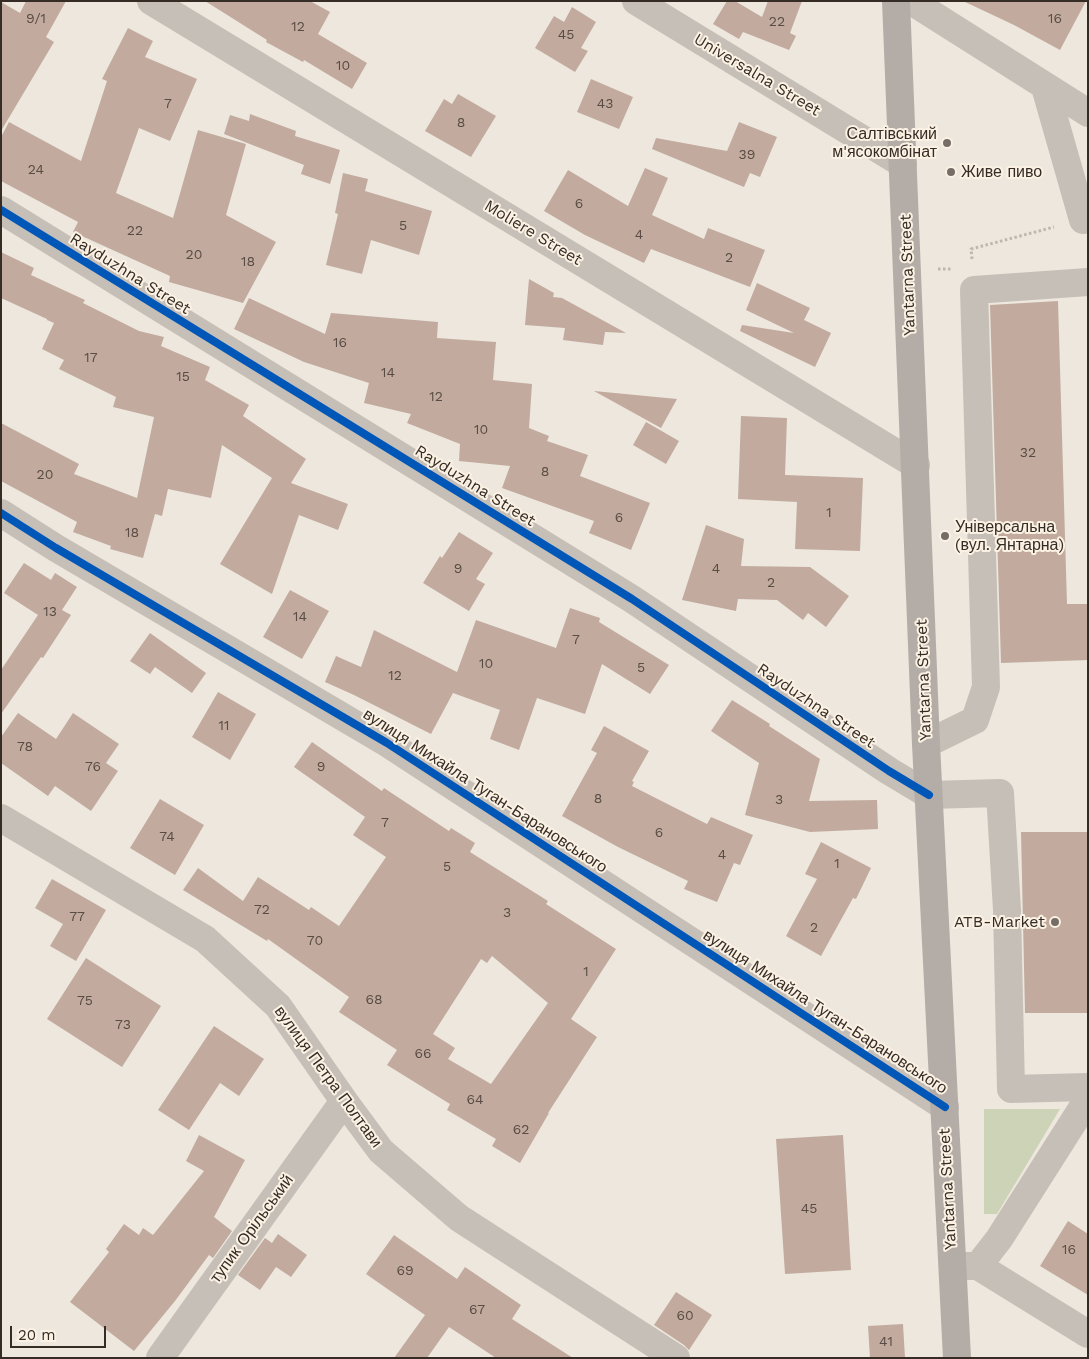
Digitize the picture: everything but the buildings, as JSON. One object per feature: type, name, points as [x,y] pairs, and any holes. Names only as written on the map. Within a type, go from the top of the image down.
[{"type":"main road","name":"Yantarna Street","points":[[896,1],[926,744],[944,1107],[965,1266],[957,1358]]},
{"type":"street","name":"Moliere Street","points":[[151,1],[916,465]]},
{"type":"street","name":"Universalna Street","points":[[636,1],[904,164]]},
{"type":"street","points":[[911,1],[1088,114]]},
{"type":"street","points":[[1045,87],[1086,220]]},
{"type":"street","name":"Rayduzhna Street","points":[[1,210],[632,599],[889,771],[929,795]]},
{"type":"street","points":[[926,744],[975,720],[986,687],[974,290],[1088,282]]},
{"type":"street","name":"вулиця Михайла Туган-Барановського","points":[[1,513],[56,548],[387,743],[944,1107]]},
{"type":"street","points":[[929,795],[1000,793],[1007,910],[1011,1089],[1088,1087]]},
{"type":"street","name":"вулиця Петра Полтави","points":[[1,818],[205,939],[278,1006],[344,1101],[381,1150],[459,1218],[676,1358]]},
{"type":"street","points":[[1088,1099],[999,1240],[965,1266],[1088,1334]]},
{"type":"street","name":"тупик Орільський","points":[[160,1358],[344,1101]]},
{"type":"path","points":[[974,290],[971,249],[1086,220]]},
{"type":"green space","points":[[984,1109],[1060,1109],[997,1214],[984,1214]]},
{"type":"cycle path","points":[[1,210],[632,599],[889,771],[929,795]]},
{"type":"cycle path","points":[[1,513],[56,548],[387,743],[945,1107]]},
{"type":"place","name":"Салтівський м'ясокомбінат","points":[[947,143]]},
{"type":"place","name":"Живе пиво","points":[[951,172]]},
{"type":"place","name":"Універсальна (вул. Янтарна)","points":[[945,536]]},
{"type":"place","name":"ATB-Market","points":[[1055,922]]}]
